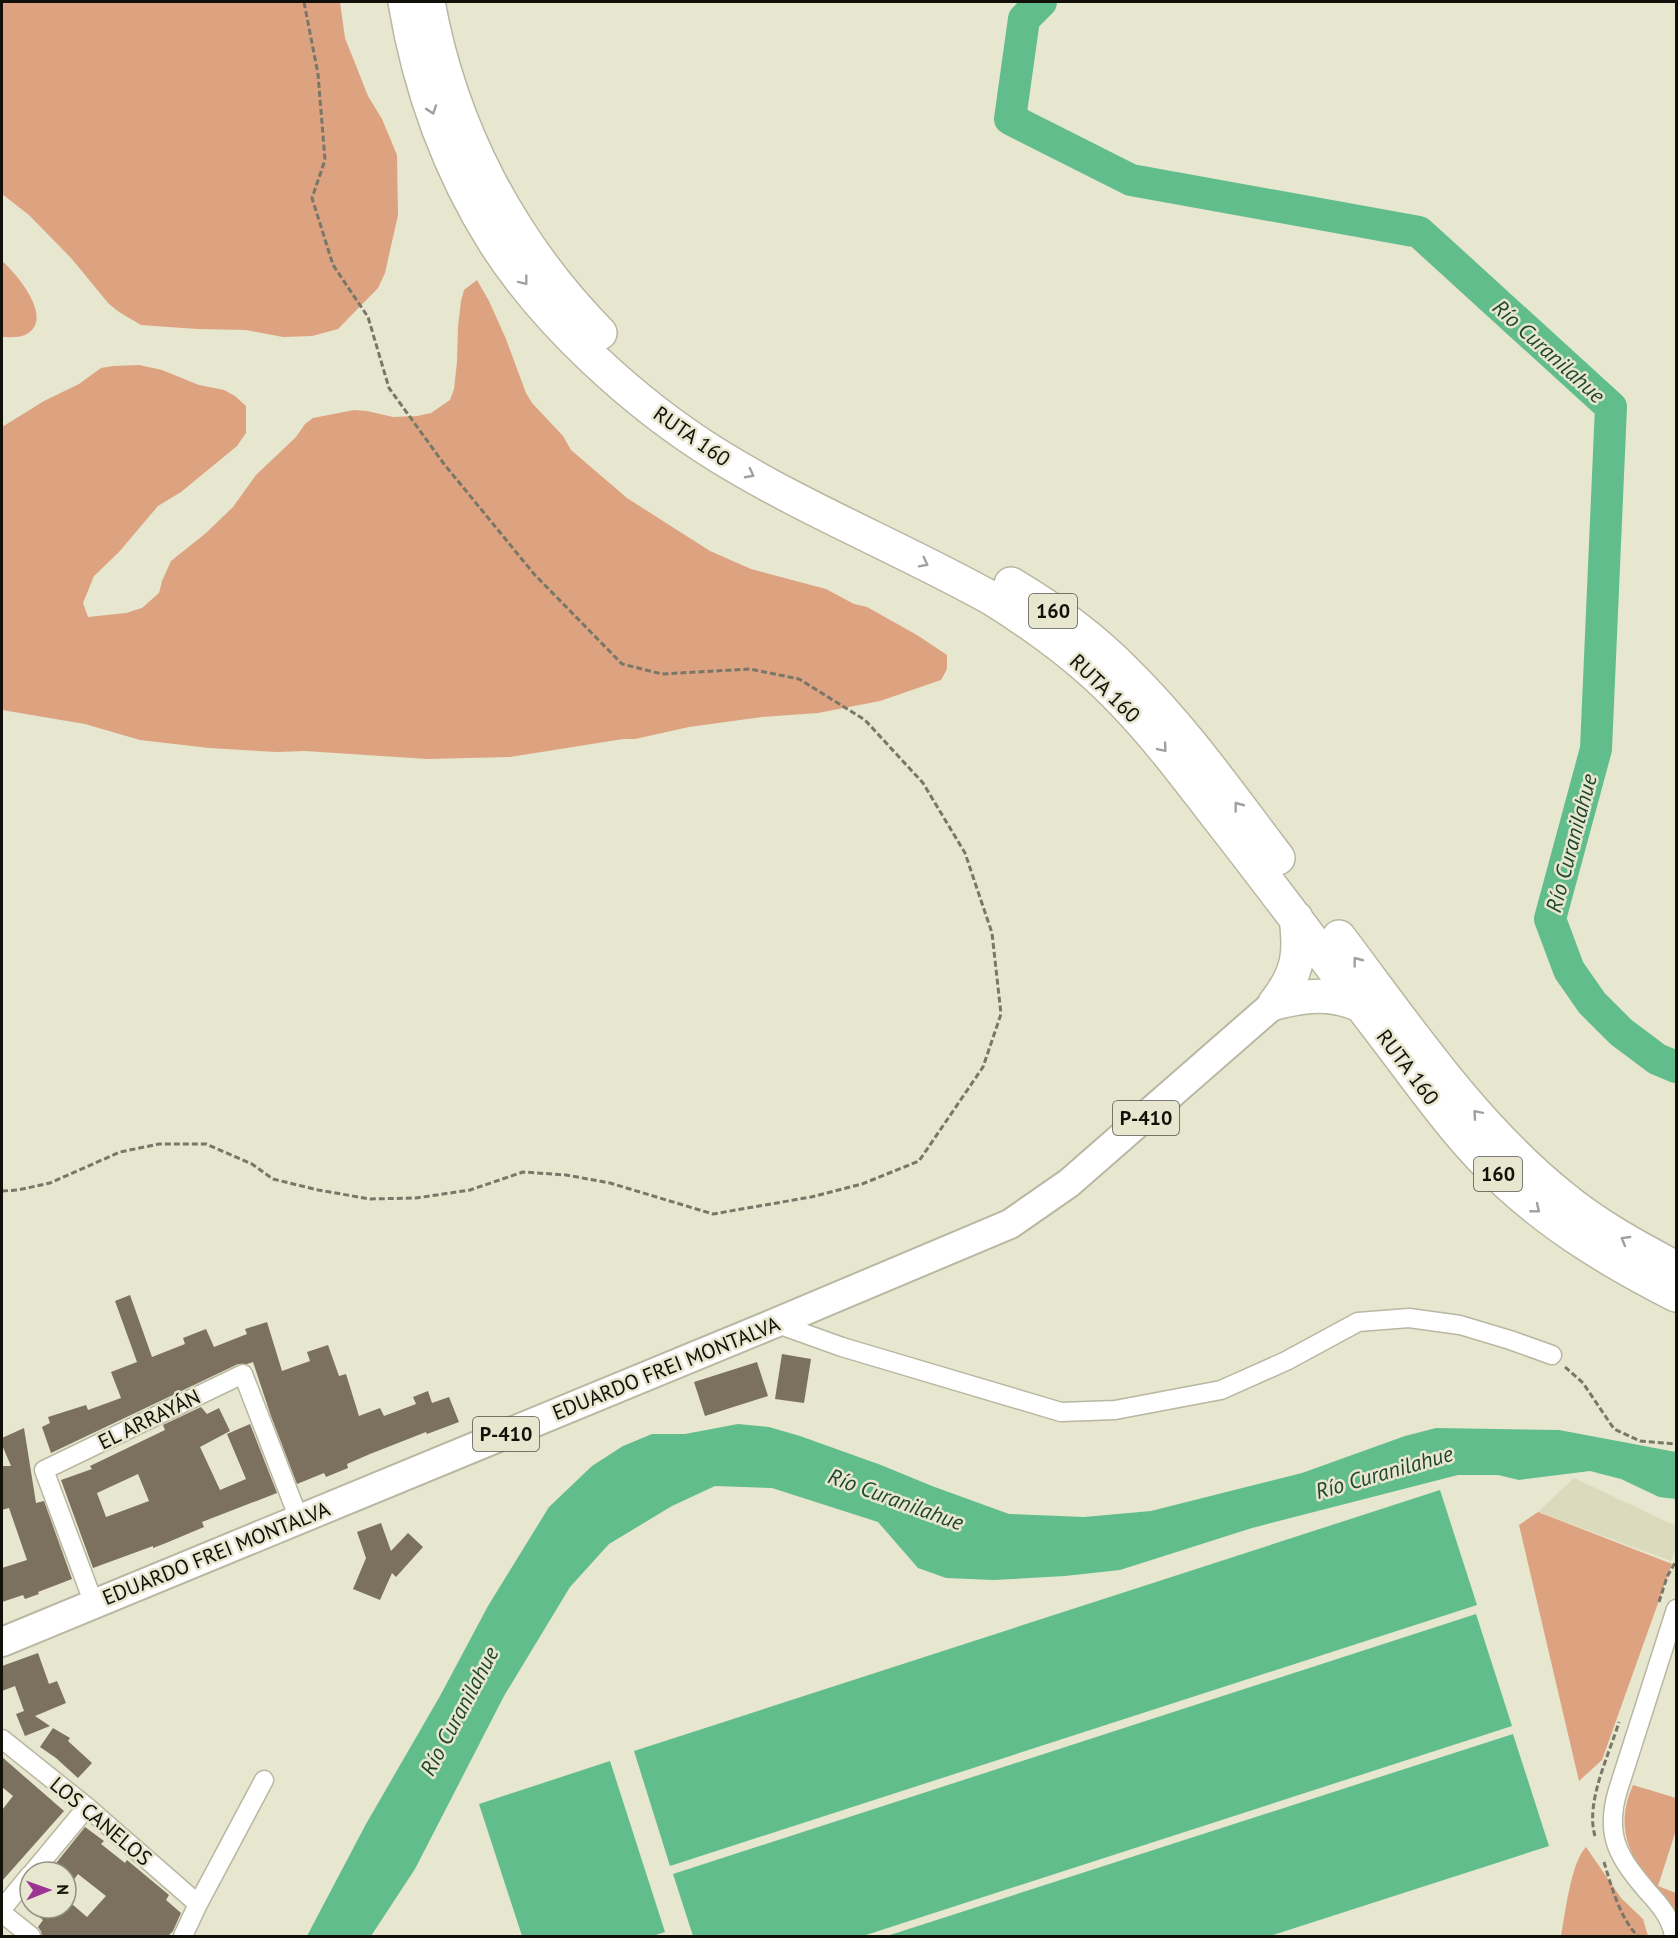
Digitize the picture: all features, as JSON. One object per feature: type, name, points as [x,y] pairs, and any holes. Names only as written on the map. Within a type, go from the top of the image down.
[{"type":"highway","name":"RUTA 160","points":[[405,2],[425,90],[445,144],[466,189],[496,244],[547,310],[576,341],[641,400],[716,454],[774,487],[991,598],[1021,616],[1073,655],[1116,695],[1156,739],[1296,918],[1448,1119],[1479,1156],[1544,1215],[1601,1256],[1677,1295]]},
{"type":"highway","name":"RUTA 160","points":[[428,2],[441,63],[453,101],[483,172],[537,259],[577,309],[636,366],[675,398],[742,444],[1001,578],[1058,614],[1105,651],[1151,697],[1173,723],[1430,1057],[1490,1128],[1539,1178],[1584,1214],[1616,1235],[1677,1268]]},
{"type":"highway","points":[[1275,1003],[1291,980],[1296,966],[1299,940],[1296,918]]},
{"type":"highway","points":[[1275,1003],[1310,995],[1323,995],[1350,1000],[1362,1006]]},
{"type":"main road","name":"EDUARDO FREI MONTALVA","points":[[2,1642],[1010,1224],[1069,1183],[1275,1003]]},
{"type":"street","points":[[775,1323],[842,1347],[1061,1412],[1115,1410],[1221,1390],[1287,1361],[1358,1322],[1409,1318],[1460,1325],[1552,1355]]},
{"type":"street","name":"EL ARRAYÁN","points":[[94,1604],[44,1470],[243,1374],[299,1519]]},
{"type":"street","points":[[1674,1936],[1665,1914],[1620,1855],[1614,1836],[1612,1816],[1618,1790],[1677,1609]]},
{"type":"street","name":"LOS CANELOS","points":[[2,1739],[87,1808],[198,1904]]},
{"type":"street","points":[[183,1936],[264,1780]]},
{"type":"street","points":[[43,1860],[87,1808]]},
{"type":"street","points":[[18,1891],[2,1911],[31,1936]]},
{"type":"path","points":[[2,1191],[18,1191],[51,1183],[120,1152],[159,1144],[206,1144],[252,1164],[273,1179],[370,1199],[416,1198],[470,1190],[523,1172],[566,1175],[610,1183],[713,1214],[811,1197],[861,1184],[919,1161],[983,1067],[1000,1014],[992,933],[965,853],[923,783],[865,720],[799,679],[750,669],[662,674],[622,664],[534,574],[444,464],[389,388],[368,317],[333,265],[312,198],[325,160],[318,74],[304,2]]},
{"type":"path","points":[[1552,1355],[1583,1383],[1614,1429],[1640,1441],[1677,1444]]},
{"type":"path","points":[[1667,1577],[1677,1561]]},
{"type":"shaded area","points":[[2,2],[340,2],[345,38],[368,96],[382,119],[397,155],[398,215],[385,273],[378,288],[338,329],[312,336],[283,337],[246,330],[141,325],[119,312],[109,304],[71,258],[29,215],[2,194]]},
{"type":"shaded area","points":[[2,261],[24,286],[35,308],[37,319],[34,328],[23,336],[2,337]]},
{"type":"shaded area","points":[[477,280],[506,339],[526,393],[532,403],[563,436],[571,450],[627,498],[710,551],[751,569],[826,589],[854,604],[867,607],[917,635],[947,655],[947,669],[941,680],[880,701],[818,713],[762,717],[689,727],[635,739],[510,757],[427,759],[305,751],[277,752],[209,748],[140,740],[85,724],[2,710],[2,427],[44,401],[79,384],[101,368],[113,366],[139,365],[162,370],[199,385],[224,390],[246,406],[246,433],[237,446],[181,492],[158,506],[119,552],[94,576],[83,603],[88,617],[126,613],[142,608],[159,593],[171,561],[206,533],[233,507],[256,475],[313,418],[354,410],[393,417],[417,416],[431,413],[450,400],[454,389],[457,362],[461,301],[464,290]]},
{"type":"shaded area","points":[[1574,1478],[1676,1526],[1676,1548],[1671,1561],[1538,1512]]},
{"type":"shaded area","points":[[1538,1512],[1672,1564],[1602,1760],[1579,1781],[1519,1525]]},
{"type":"shaded area","points":[[1633,1785],[1676,1798],[1676,1830],[1658,1886],[1676,1893],[1676,1913],[1647,1878],[1631,1852],[1625,1823],[1626,1807]]},
{"type":"shaded area","points":[[1586,1847],[1621,1898],[1643,1919],[1648,1936],[1561,1936],[1576,1864]]},
{"type":"water","points":[[738,1424],[769,1427],[800,1436],[1009,1514],[1084,1517],[1151,1511],[1302,1473],[1405,1436],[1436,1428],[1559,1430],[1676,1452],[1676,1499],[1659,1497],[1621,1479],[1590,1471],[1519,1480],[1498,1475],[1458,1475],[1252,1528],[1120,1570],[994,1580],[946,1578],[918,1568],[878,1522],[772,1488],[715,1486],[672,1506],[609,1544],[570,1587],[504,1696],[415,1869],[371,1936],[307,1936],[366,1824],[440,1696],[488,1606],[549,1507],[592,1466],[623,1446],[652,1434],[685,1434]]},
{"type":"water","points":[[1440,1490],[1477,1605],[670,1866],[634,1751]]},
{"type":"water","points":[[1476,1614],[1512,1726],[863,1936],[693,1936],[673,1874]]},
{"type":"water","points":[[1513,1734],[1549,1846],[1270,1936],[887,1936]]},
{"type":"water","points":[[610,1761],[665,1932],[653,1936],[522,1936],[479,1804]]},
{"type":"building","points":[[130,1295],[152,1357],[185,1344],[183,1338],[206,1329],[214,1347],[247,1334],[245,1329],[267,1322],[282,1371],[310,1361],[307,1352],[328,1345],[339,1376],[346,1374],[359,1416],[380,1408],[384,1416],[416,1404],[413,1397],[428,1391],[432,1403],[449,1397],[459,1422],[370,1454],[347,1464],[348,1468],[326,1477],[324,1473],[297,1484],[253,1362],[238,1364],[51,1453],[42,1427],[50,1423],[48,1417],[86,1405],[88,1410],[121,1398],[111,1372],[137,1362],[115,1301]]},
{"type":"building","points":[[782,1354],[811,1359],[804,1403],[775,1399]]},
{"type":"building","points":[[757,1362],[768,1396],[705,1416],[694,1382]]},
{"type":"building","points":[[201,1407],[207,1414],[219,1408],[230,1431],[200,1447],[220,1490],[246,1479],[227,1434],[250,1424],[277,1493],[202,1522],[204,1527],[166,1543],[93,1568],[61,1480],[92,1469],[90,1466],[165,1430],[163,1425]],"holes":[[[138,1474],[149,1501],[106,1517],[97,1493]]]},
{"type":"building","points":[[24,1428],[36,1503],[44,1501],[72,1579],[25,1599],[23,1595],[2,1602],[2,1568],[27,1560],[9,1508],[2,1510],[2,1466],[11,1466],[2,1445],[2,1438]]},
{"type":"building","points":[[381,1523],[391,1551],[408,1533],[423,1547],[396,1577],[392,1573],[380,1600],[353,1589],[366,1558],[357,1532]]},
{"type":"building","points":[[38,1653],[49,1684],[57,1681],[66,1703],[35,1716],[50,1726],[25,1736],[16,1714],[24,1711],[15,1686],[2,1691],[2,1666]]},
{"type":"building","points":[[53,1728],[70,1738],[68,1741],[92,1763],[78,1778],[40,1747]]},
{"type":"building","points":[[2,1757],[64,1811],[21,1860],[18,1860],[2,1881],[2,1810],[13,1796],[2,1787]]},
{"type":"building","points":[[85,1827],[104,1841],[101,1844],[125,1863],[127,1860],[169,1895],[166,1900],[181,1913],[173,1931],[168,1936],[42,1936],[38,1927],[43,1920],[78,1920],[78,1909],[87,1917],[106,1896],[78,1874],[78,1860],[59,1860]]},
{"type":"waterway","name":"Río Curanilahue","points":[[1041,2],[1024,19],[1010,119],[1131,180],[1419,232],[1611,407],[1596,749],[1550,919],[1569,970],[1592,1003],[1621,1032],[1657,1059],[1676,1067]]}]
